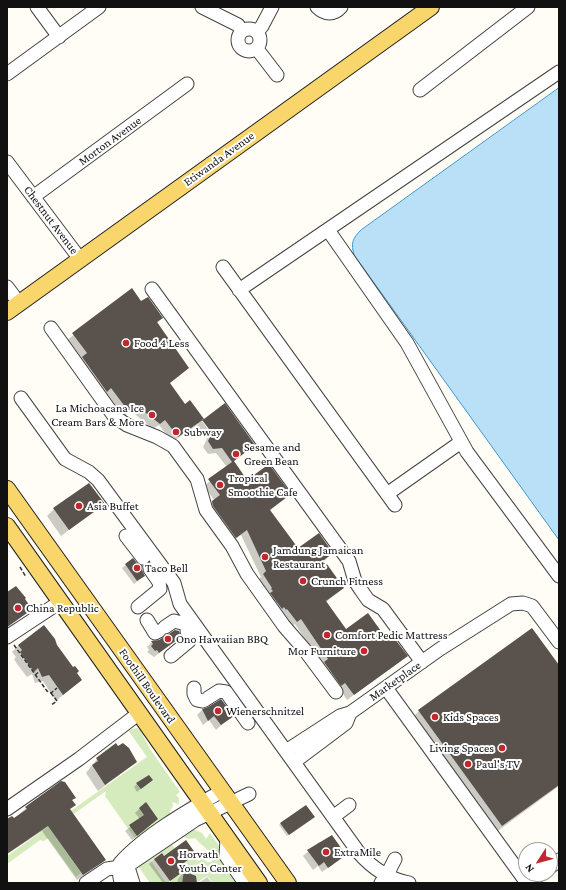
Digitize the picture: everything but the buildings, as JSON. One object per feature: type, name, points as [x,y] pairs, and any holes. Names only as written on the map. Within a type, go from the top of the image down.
[{"type":"main road","name":"Etiwanda Avenue","points":[[13,308],[431,7]]},
{"type":"main road","name":"Foothill Boulevard","points":[[7,489],[288,883]]},
{"type":"main road","name":"Foothill Boulevard","points":[[8,531],[206,808],[256,882]]},
{"type":"street","points":[[37,7],[59,37]]},
{"type":"street","points":[[7,74],[99,7]]},
{"type":"street","points":[[202,7],[238,25],[242,31]]},
{"type":"street","points":[[256,32],[262,26],[272,7]]},
{"type":"street","points":[[318,7],[321,11],[330,13],[337,11],[341,7]]},
{"type":"street","points":[[420,90],[528,7]]},
{"type":"street","points":[[250,29],[256,32],[260,42],[257,48],[246,52],[240,48],[238,37],[242,31],[250,29]]},
{"type":"street","points":[[257,48],[277,74]]},
{"type":"street","points":[[239,290],[559,72]]},
{"type":"street","name":"Morton Avenue","points":[[33,197],[187,84]]},
{"type":"street","name":"Chestnut Avenue","points":[[7,162],[80,259]]},
{"type":"street","points":[[328,230],[407,343],[461,442],[559,576]]},
{"type":"street","points":[[222,267],[391,500],[461,442]]},
{"type":"street","points":[[7,287],[13,308]]},
{"type":"street","points":[[152,289],[350,561],[355,581],[368,600],[383,609],[422,662]]},
{"type":"street","points":[[51,328],[114,416],[127,425],[157,437],[173,446],[197,479],[206,510],[232,546],[247,574],[284,626],[304,649],[336,692]]},
{"type":"street","points":[[21,398],[65,459],[89,472],[98,480],[174,583],[180,604],[368,863],[384,879],[409,883]]},
{"type":"street","points":[[126,536],[159,582],[160,589],[138,607]]},
{"type":"street","points":[[9,640],[60,602]]},
{"type":"street","name":"Marketplace","points":[[286,750],[340,716],[350,713],[440,649],[511,604],[523,603],[532,606],[559,642]]},
{"type":"street","points":[[147,620],[154,633],[174,621],[184,627],[190,635],[189,641],[170,656]]},
{"type":"street","points":[[194,688],[194,694],[197,700],[202,701],[219,691],[226,692],[248,723]]},
{"type":"street","points":[[386,688],[527,883]]},
{"type":"street","name":"Marketplace","points":[[294,762],[346,723],[350,713]]},
{"type":"street","points":[[7,809],[80,759],[138,714]]},
{"type":"street","points":[[86,883],[106,868],[123,863],[194,821],[206,808],[226,797],[249,794]]},
{"type":"street","points":[[333,816],[349,805]]},
{"type":"street","points":[[384,879],[395,858]]},
{"type":"street","points":[[122,883],[123,863]]},
{"type":"street","points":[[123,863],[133,883]]},
{"type":"path","points":[[9,640],[47,691],[51,693],[57,701],[51,705]]},
{"type":"path","points":[[35,675],[40,671]]},
{"type":"path","points":[[51,693],[57,688]]},
{"type":"green space","points":[[137,728],[140,730],[150,749],[180,792],[176,795],[179,798],[179,804],[172,802],[173,806],[170,811],[172,817],[136,840],[105,796],[106,791],[51,830],[81,873],[76,877],[48,838],[44,841],[40,840],[7,864],[7,856],[147,757],[128,730]]},
{"type":"green space","points":[[193,829],[202,833],[206,839],[210,833],[220,847],[240,883],[213,883],[207,876],[198,882],[183,877],[182,883],[171,883],[170,881],[178,875],[175,870],[194,856],[198,861],[203,858],[207,862],[212,862],[212,858],[208,851],[195,838],[189,839],[184,837],[172,845],[175,848],[164,856],[161,853],[151,861],[166,883],[150,883],[138,866]]},
{"type":"water","points":[[559,88],[559,540],[354,255],[353,244],[354,239],[361,230]]},
{"type":"place","name":"Food 4 Less","points":[[126,343]]},
{"type":"place","name":"La Michoacana Ice Cream Bars & More","points":[[152,415]]},
{"type":"place","name":"Subway","points":[[176,432]]},
{"type":"place","name":"Sesame and Green Bean","points":[[236,454]]},
{"type":"place","name":"Tropical Smoothie Cafe","points":[[220,485]]},
{"type":"place","name":"Asia Buffet","points":[[79,506]]},
{"type":"place","name":"Jamdung Jamaican Restaurant","points":[[265,557]]},
{"type":"place","name":"Taco Bell","points":[[137,568]]},
{"type":"place","name":"Crunch Fitness","points":[[303,581]]},
{"type":"place","name":"China Republic","points":[[18,608]]},
{"type":"place","name":"Comfort Pedic Mattress","points":[[327,635]]},
{"type":"place","name":"Ono Hawaiian BBQ","points":[[168,639]]},
{"type":"place","name":"Mor Furniture","points":[[364,651]]},
{"type":"place","name":"Wienerschnitzel","points":[[218,711]]},
{"type":"place","name":"Kids Spaces","points":[[435,717]]},
{"type":"place","name":"Living Spaces","points":[[502,748]]},
{"type":"place","name":"Paul's TV","points":[[468,764]]},
{"type":"place","name":"ExtraMile","points":[[326,852]]},
{"type":"place","name":"Horvath Youth Center","points":[[171,861]]}]
